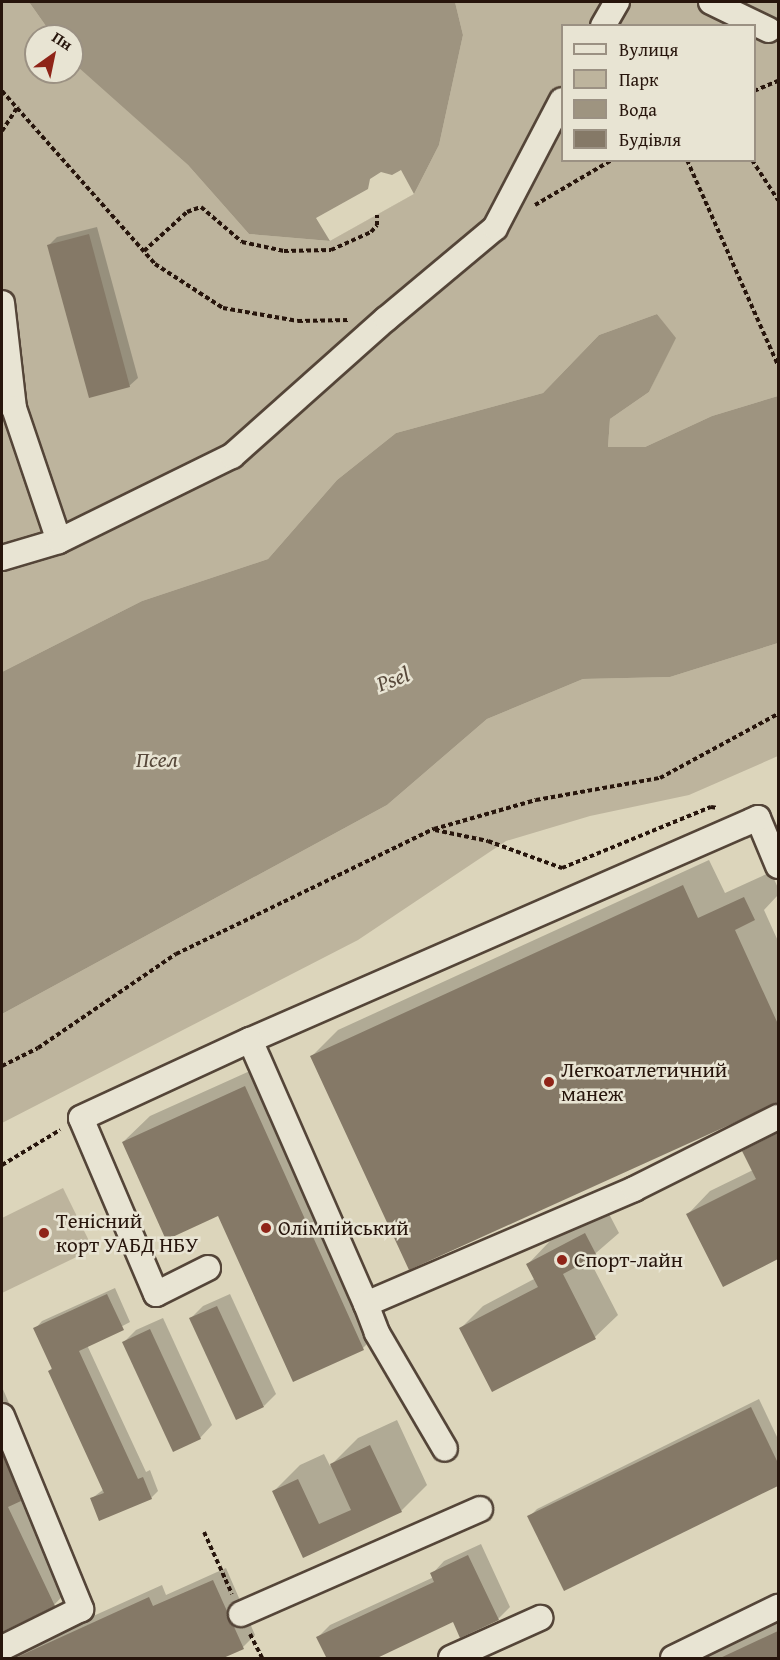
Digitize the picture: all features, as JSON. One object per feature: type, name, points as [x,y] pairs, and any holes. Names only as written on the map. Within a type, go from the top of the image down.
[{"type":"street","points":[[604,24],[617,2]]},
{"type":"street","points":[[711,2],[769,30]]},
{"type":"street","points":[[2,558],[59,541],[232,456],[386,319],[495,228],[561,102]]},
{"type":"street","points":[[2,303],[14,408],[59,541]]},
{"type":"street","points":[[208,1268],[156,1294],[81,1118],[250,1040],[758,818],[778,866]]},
{"type":"street","points":[[250,1040],[377,1333],[445,1449]]},
{"type":"street","points":[[366,1304],[634,1189],[778,1117]]},
{"type":"street","points":[[2,1416],[81,1609],[2,1648]]},
{"type":"street","points":[[241,1614],[480,1509]]},
{"type":"street","points":[[673,1659],[778,1607]]},
{"type":"street","points":[[451,1659],[540,1618]]},
{"type":"path","points":[[756,90],[778,81]]},
{"type":"path","points":[[2,91],[18,106],[155,264],[223,308],[298,321],[386,319]]},
{"type":"path","points":[[2,131],[18,106]]},
{"type":"path","points":[[495,228],[609,162]]},
{"type":"path","points":[[688,162],[778,365]]},
{"type":"path","points":[[753,162],[778,200]]},
{"type":"path","points":[[144,251],[188,212],[201,207],[242,242],[284,251],[331,250],[371,232],[377,225],[377,215]]},
{"type":"path","points":[[2,1066],[38,1048],[176,954],[435,830],[536,800],[660,778],[778,714]]},
{"type":"path","points":[[435,830],[488,841],[562,868],[711,807],[758,818]]},
{"type":"path","points":[[2,1165],[81,1118]]},
{"type":"green space","points":[[2,2],[29,2],[45,24],[24,24],[24,84],[84,84],[84,71],[188,165],[249,234],[330,241],[414,194],[439,145],[463,35],[455,2],[778,2],[778,396],[712,416],[645,447],[608,447],[610,419],[649,392],[675,338],[657,314],[599,335],[543,393],[396,433],[337,480],[268,559],[142,601],[2,672]]},
{"type":"green space","points":[[778,643],[778,756],[689,795],[590,816],[506,841],[358,940],[2,1123],[2,1014],[387,805],[487,719],[583,679],[670,677]]},
{"type":"green space","name":"Тенісний корт УАБД НБУ","points":[[63,1188],[93,1249],[2,1293],[2,1218]]},
{"type":"water","points":[[29,2],[455,2],[463,35],[439,145],[414,194],[330,241],[249,234],[188,165],[84,72],[84,24],[45,24]]},
{"type":"water","name":"Псел","points":[[657,314],[676,338],[649,392],[610,419],[608,447],[645,447],[712,416],[778,396],[778,643],[670,677],[583,679],[487,719],[387,805],[2,1014],[2,672],[142,601],[268,559],[337,480],[396,433],[543,393],[599,335]]},
{"type":"pier","points":[[401,170],[414,194],[330,241],[316,218],[368,189],[370,179],[381,172],[392,175]]},
{"type":"building","points":[[89,234],[130,387],[89,398],[47,245]]},
{"type":"building","name":"Легкоатлетичний манеж","points":[[683,885],[698,918],[744,897],[755,920],[735,930],[778,1024],[778,1103],[409,1270],[310,1056]]},
{"type":"building","name":"Олімпійський","points":[[245,1086],[364,1350],[293,1382],[218,1216],[166,1240],[122,1142]]},
{"type":"building","points":[[778,1133],[778,1259],[723,1287],[686,1214],[756,1179],[742,1151]]},
{"type":"building","points":[[585,1233],[597,1256],[563,1274],[596,1339],[492,1392],[459,1328],[538,1287],[526,1264]]},
{"type":"building","points":[[107,1294],[124,1330],[79,1351],[138,1479],[143,1477],[152,1499],[99,1521],[90,1498],[104,1493],[48,1371],[52,1369],[33,1328]]},
{"type":"building","points":[[217,1306],[264,1407],[236,1420],[189,1318]]},
{"type":"building","points":[[150,1329],[201,1439],[173,1452],[122,1342]]},
{"type":"building","points":[[751,1407],[778,1463],[778,1486],[564,1591],[527,1516]]},
{"type":"building","points":[[370,1445],[402,1512],[303,1558],[272,1491],[298,1479],[319,1524],[351,1510],[330,1464]]},
{"type":"building","points":[[2,1452],[21,1501],[8,1507],[55,1606],[2,1632]]},
{"type":"building","points":[[468,1555],[499,1620],[460,1638],[453,1622],[375,1659],[327,1659],[316,1637],[434,1582],[430,1573]]},
{"type":"building","points":[[213,1580],[244,1649],[221,1659],[13,1659],[149,1597],[153,1606]]},
{"type":"building","points":[[778,1631],[778,1659],[718,1659]]},
{"type":"place","name":"Легкоатлетичний манеж","points":[[549,1082]]},
{"type":"place","name":"Олімпійський","points":[[266,1228]]},
{"type":"place","name":"Тенісний корт УАБД НБУ","points":[[44,1233]]},
{"type":"place","name":"Спорт-лайн","points":[[562,1260]]},
{"type":"water label","name":"Psel","points":[[393,679]]}]
